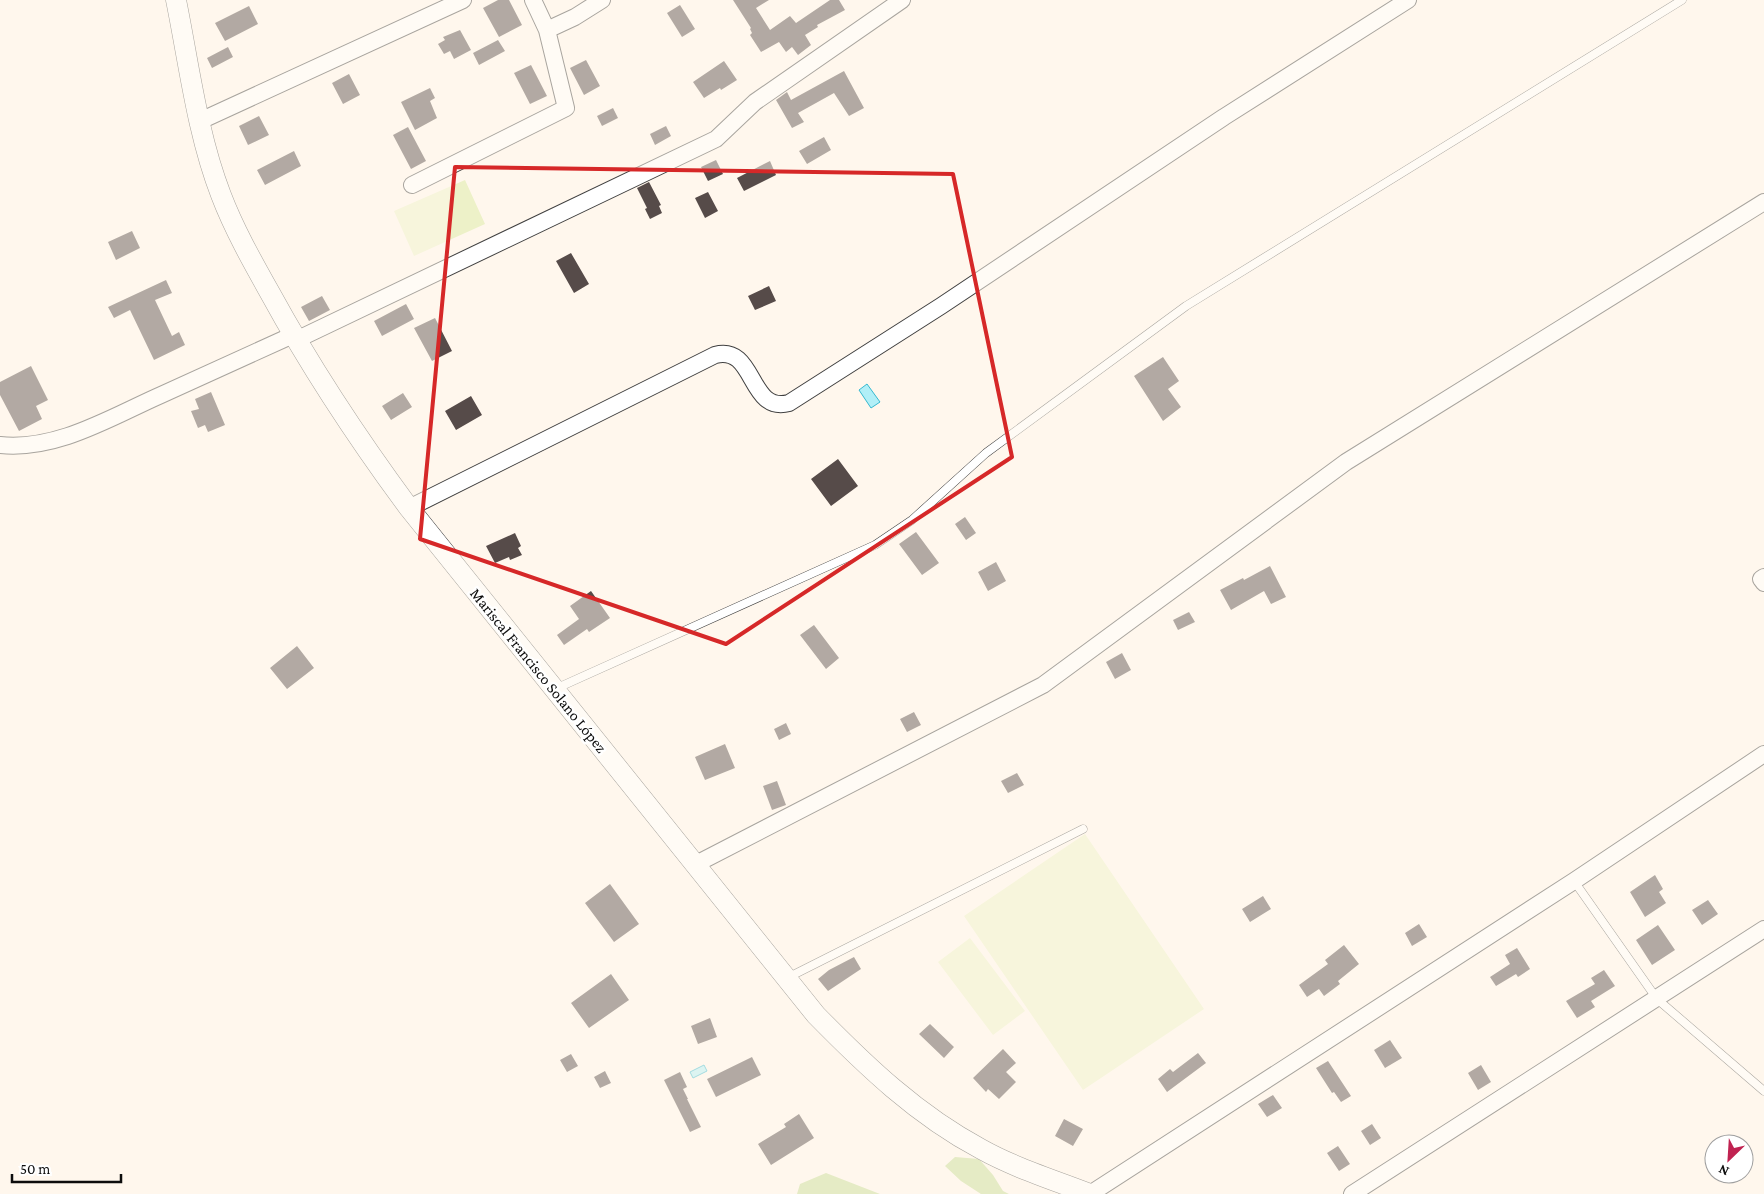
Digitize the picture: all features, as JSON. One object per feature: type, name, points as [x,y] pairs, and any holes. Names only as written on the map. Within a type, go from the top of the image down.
[{"type":"street","name":"Mariscal Francisco Solano López","points":[[176,0],[206,151],[221,196],[245,248],[294,337],[372,458],[408,508],[816,1015],[865,1064],[916,1108],[952,1132],[982,1150],[1036,1174],[1090,1194]]},
{"type":"street","points":[[200,121],[463,0]]},
{"type":"street","points":[[412,185],[566,108],[547,30],[533,0]]},
{"type":"street","points":[[547,30],[574,17],[602,0]]},
{"type":"street","points":[[0,445],[17,447],[39,444],[77,433],[294,337],[716,139],[746,109],[902,0]]},
{"type":"street","points":[[408,508],[715,355],[730,354],[740,360],[766,399],[777,405],[789,403],[941,306],[1224,117],[1408,0]]},
{"type":"street","points":[[696,864],[1043,685],[1346,462],[1764,202]]},
{"type":"street","points":[[1764,576],[1761,579],[1764,584]]},
{"type":"street","points":[[1090,1194],[1574,881],[1764,754]]},
{"type":"street","points":[[1352,1194],[1764,929]]},
{"type":"lane","points":[[554,689],[874,545],[912,520],[986,453],[1186,306],[1682,0]]},
{"type":"lane","points":[[787,978],[1083,829]]},
{"type":"lane","points":[[1574,881],[1657,999],[1764,1091]]},
{"type":"highlighted area","points":[[455,167],[953,174],[1012,457],[726,644],[420,539]]},
{"type":"green space","points":[[465,180],[485,224],[414,256],[394,211]]},
{"type":"green space","points":[[1085,834],[1204,1009],[1083,1090],[964,916]]},
{"type":"green space","points":[[970,938],[1025,1011],[993,1035],[938,962]]},
{"type":"green space","points":[[955,1157],[979,1159],[993,1175],[1003,1191],[1009,1194],[981,1194],[961,1181],[945,1166]]},
{"type":"green space","points":[[826,1173],[880,1194],[797,1194],[800,1184]]},
{"type":"water","points":[[867,384],[880,402],[871,408],[859,390]]},
{"type":"water","points":[[704,1065],[707,1071],[693,1078],[690,1072]]},
{"type":"building","points":[[498,0],[509,0],[522,25],[499,37],[483,8]]},
{"type":"building","points":[[733,0],[769,0],[756,8],[770,30],[790,16],[796,23],[830,0],[839,0],[845,10],[817,25],[818,27],[805,35],[811,45],[798,55],[792,47],[786,52],[779,42],[761,52],[750,35],[752,33],[751,28]]},
{"type":"building","points":[[680,5],[695,29],[682,37],[667,13]]},
{"type":"building","points":[[249,6],[258,24],[225,41],[215,23]]},
{"type":"building","points":[[460,30],[471,50],[454,59],[450,51],[444,54],[438,44],[445,40],[443,37]]},
{"type":"building","points":[[498,40],[505,51],[479,65],[473,53]]},
{"type":"building","points":[[228,47],[233,57],[212,68],[207,58]]},
{"type":"building","points":[[586,60],[600,86],[584,95],[570,68]]},
{"type":"building","points":[[724,61],[737,80],[704,98],[693,82]]},
{"type":"building","points":[[531,65],[547,96],[530,104],[514,73]]},
{"type":"building","points":[[844,71],[864,108],[849,116],[834,93],[798,113],[804,122],[792,128],[776,100],[787,92],[791,100]]},
{"type":"building","points":[[349,74],[360,95],[343,104],[332,83]]},
{"type":"building","points":[[430,88],[435,98],[430,101],[437,118],[415,130],[401,102]]},
{"type":"building","points":[[613,108],[618,118],[602,126],[597,116]]},
{"type":"building","points":[[259,116],[269,135],[248,145],[239,126]]},
{"type":"building","points":[[666,126],[671,136],[655,145],[650,134]]},
{"type":"building","points":[[408,127],[426,161],[411,169],[393,135]]},
{"type":"building","points":[[824,137],[831,150],[807,164],[799,151]]},
{"type":"building","points":[[294,151],[301,166],[265,185],[257,170]]},
{"type":"building","points":[[716,160],[723,174],[708,181],[701,167]]},
{"type":"building","points":[[770,161],[776,175],[744,191],[737,178]]},
{"type":"building","points":[[649,182],[661,205],[659,206],[662,213],[650,219],[637,188]]},
{"type":"building","points":[[708,192],[718,211],[705,218],[695,198]]},
{"type":"building","points":[[132,231],[140,248],[116,260],[108,242]]},
{"type":"building","points":[[571,253],[589,284],[574,293],[556,261]]},
{"type":"building","points":[[166,280],[172,293],[155,300],[172,336],[179,332],[185,345],[154,360],[130,310],[114,318],[108,307]]},
{"type":"building","points":[[769,286],[776,301],[755,310],[748,296]]},
{"type":"building","points":[[322,296],[330,310],[309,321],[301,307]]},
{"type":"building","points":[[406,304],[414,319],[382,336],[374,321]]},
{"type":"building","points":[[435,318],[452,351],[432,361],[414,328]]},
{"type":"building","points":[[1163,357],[1179,381],[1168,389],[1181,407],[1163,421],[1134,376]]},
{"type":"building","points":[[31,366],[48,400],[36,406],[42,419],[19,431],[0,395],[0,382]]},
{"type":"building","points":[[211,392],[225,425],[208,432],[205,425],[198,428],[191,411],[199,409],[195,399]]},
{"type":"building","points":[[403,393],[412,407],[391,420],[382,406]]},
{"type":"building","points":[[471,396],[482,415],[456,430],[445,411]]},
{"type":"building","points":[[838,459],[858,486],[831,506],[811,479]]},
{"type":"building","points":[[965,517],[976,533],[966,540],[955,524]]},
{"type":"building","points":[[916,532],[939,563],[922,575],[899,544]]},
{"type":"building","points":[[515,533],[521,546],[518,548],[522,555],[510,560],[509,557],[495,563],[486,546]]},
{"type":"building","points":[[996,562],[1006,581],[988,591],[978,572]]},
{"type":"building","points":[[1270,566],[1286,597],[1271,604],[1264,591],[1231,610],[1220,590]]},
{"type":"building","points":[[591,591],[610,618],[589,632],[587,629],[564,645],[557,635],[579,619],[570,606]]},
{"type":"building","points":[[1189,612],[1195,622],[1178,630],[1173,620]]},
{"type":"building","points":[[814,625],[839,658],[826,669],[800,635]]},
{"type":"building","points":[[297,646],[314,668],[287,689],[270,668]]},
{"type":"building","points":[[1122,653],[1131,670],[1115,679],[1106,662]]},
{"type":"building","points":[[914,712],[921,725],[907,732],[900,719]]},
{"type":"building","points":[[786,723],[791,734],[779,740],[774,729]]},
{"type":"building","points":[[725,744],[735,768],[705,780],[695,757]]},
{"type":"building","points":[[1017,773],[1024,785],[1008,793],[1001,781]]},
{"type":"building","points":[[777,781],[786,805],[772,810],[763,786]]},
{"type":"building","points":[[1655,875],[1663,889],[1659,892],[1666,903],[1645,917],[1630,892]]},
{"type":"building","points":[[610,884],[639,924],[614,942],[585,903]]},
{"type":"building","points":[[1263,896],[1271,909],[1250,922],[1242,909]]},
{"type":"building","points":[[1708,900],[1718,914],[1702,925],[1692,910]]},
{"type":"building","points":[[1419,924],[1427,937],[1412,946],[1405,933]]},
{"type":"building","points":[[1658,925],[1675,950],[1652,965],[1636,940]]},
{"type":"building","points":[[1344,945],[1359,964],[1338,981],[1340,984],[1324,996],[1319,989],[1307,997],[1299,985],[1328,964],[1325,960]]},
{"type":"building","points":[[1517,948],[1530,969],[1518,977],[1516,974],[1496,986],[1490,977],[1510,964],[1505,955]]},
{"type":"building","points":[[854,957],[861,969],[828,991],[818,979],[829,970]]},
{"type":"building","points":[[1604,970],[1615,986],[1591,1001],[1595,1007],[1577,1018],[1566,1001],[1595,984],[1591,978]]},
{"type":"building","points":[[611,974],[629,1000],[589,1028],[571,1003]]},
{"type":"building","points":[[710,1018],[717,1037],[698,1044],[691,1026]]},
{"type":"building","points":[[930,1024],[954,1047],[944,1058],[919,1034]]},
{"type":"building","points":[[1390,1040],[1402,1058],[1385,1068],[1374,1050]]},
{"type":"building","points":[[1003,1049],[1016,1063],[1006,1072],[1016,1082],[999,1099],[988,1089],[986,1092],[973,1078]]},
{"type":"building","points":[[1198,1053],[1206,1063],[1167,1092],[1158,1079],[1170,1069],[1173,1072]]},
{"type":"building","points":[[571,1054],[578,1066],[567,1072],[560,1060]]},
{"type":"building","points":[[752,1057],[761,1075],[716,1097],[707,1079]]},
{"type":"building","points":[[1328,1061],[1351,1096],[1341,1102],[1334,1092],[1332,1093],[1316,1068]]},
{"type":"building","points":[[1481,1065],[1491,1082],[1478,1090],[1468,1073]]},
{"type":"building","points":[[605,1071],[611,1083],[600,1088],[594,1077]]},
{"type":"building","points":[[680,1072],[687,1087],[683,1089],[701,1127],[690,1132],[664,1080]]},
{"type":"building","points":[[1273,1095],[1282,1108],[1267,1117],[1258,1104]]},
{"type":"building","points":[[799,1114],[814,1138],[771,1165],[758,1144],[786,1127],[784,1124]]},
{"type":"building","points":[[1064,1119],[1083,1129],[1073,1146],[1055,1136]]},
{"type":"building","points":[[1372,1124],[1381,1138],[1370,1145],[1361,1131]]},
{"type":"building","points":[[1338,1146],[1350,1164],[1339,1171],[1327,1153]]}]
